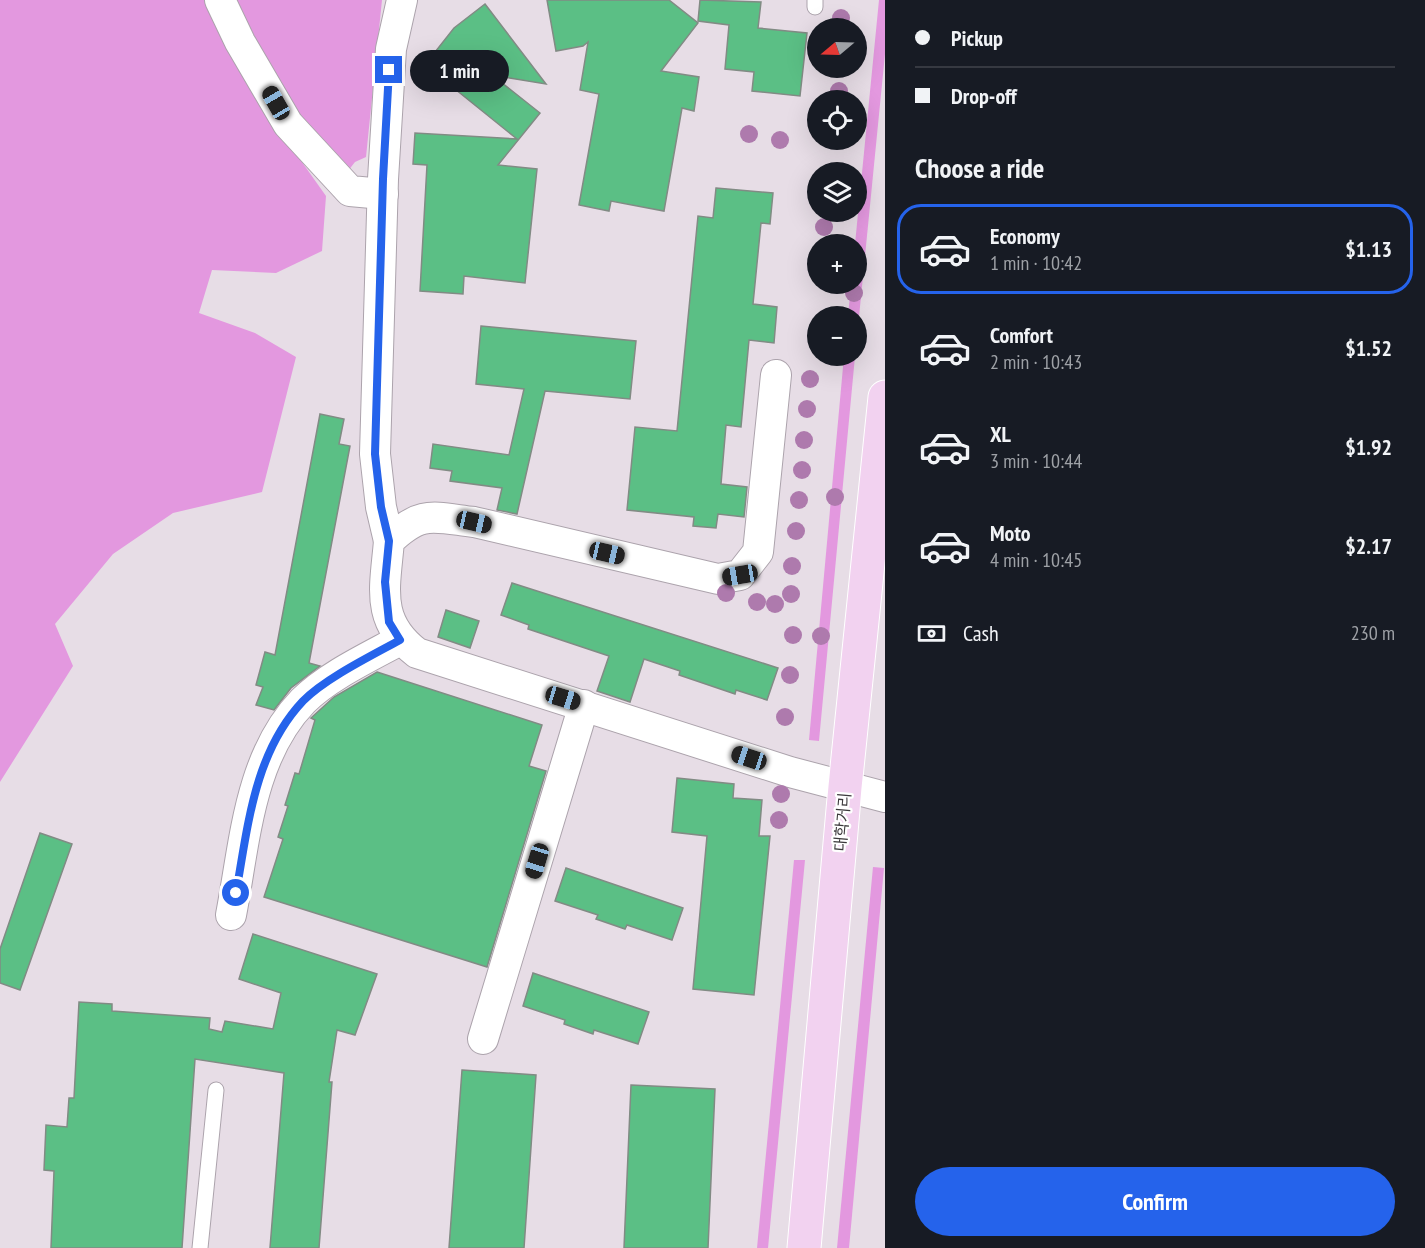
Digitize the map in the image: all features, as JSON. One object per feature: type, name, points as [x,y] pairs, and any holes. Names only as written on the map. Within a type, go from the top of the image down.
[{"type":"main road","name":"대학거리","points":[[804,1248],[845,787],[885,396]]},
{"type":"street","points":[[220,0],[240,42],[288,124],[350,191],[383,194]]},
{"type":"street","points":[[402,0],[391,49],[383,194],[375,454],[381,507],[389,541],[385,582],[389,622],[400,640],[417,653],[845,787],[885,797]]},
{"type":"street","points":[[389,541],[408,522],[433,517],[474,522],[717,579],[740,575],[758,552],[777,375]]},
{"type":"street","points":[[231,915],[256,782],[282,727],[304,700],[350,668],[400,640]]},
{"type":"street","points":[[483,1039],[584,705]]},
{"type":"lane","points":[[200,1248],[216,1090]]},
{"type":"shaded area","points":[[0,0],[206,0],[292,148],[326,196],[322,251],[276,273],[212,270],[199,313],[255,333],[296,357],[262,492],[173,513],[113,554],[55,624],[73,666],[0,782]]},
{"type":"shaded area","points":[[226,0],[382,0],[366,157],[355,162],[344,176],[292,120]]},
{"type":"shaded area","points":[[879,0],[885,0],[885,54],[867,236],[867,234],[856,234],[857,222],[867,222],[867,162],[863,162],[864,150],[867,150],[867,122]]},
{"type":"shaded area","points":[[850,294],[861,294],[860,306],[849,306]]},
{"type":"shaded area","points":[[843,366],[854,366],[819,741],[809,740]]},
{"type":"shaded area","points":[[794,860],[805,860],[768,1248],[757,1248]]},
{"type":"shaded area","points":[[873,867],[884,868],[849,1248],[837,1248]]},
{"type":"building","points":[[547,0],[669,0],[698,23],[661,71],[699,77],[694,111],[682,108],[664,211],[611,201],[609,211],[579,205],[599,94],[580,90],[588,42],[583,46],[556,51]]},
{"type":"building","points":[[700,0],[761,2],[758,28],[807,33],[800,96],[752,91],[754,72],[725,69],[729,25],[698,21]]},
{"type":"building","points":[[485,4],[546,84],[492,75],[540,113],[498,165],[537,169],[525,283],[464,276],[463,294],[420,291],[427,165],[413,164],[415,133],[517,139],[445,81],[441,87],[420,71],[454,28]]},
{"type":"building","points":[[716,188],[773,193],[770,224],[761,223],[753,304],[777,307],[774,343],[749,340],[741,427],[726,425],[721,484],[747,487],[744,517],[718,514],[716,528],[693,526],[694,517],[627,510],[635,427],[677,431],[698,216],[713,218]]},
{"type":"building","points":[[481,326],[636,341],[630,399],[545,391],[517,514],[497,510],[502,488],[450,481],[452,471],[430,468],[433,444],[509,455],[524,389],[476,384]]},
{"type":"building","points":[[320,414],[344,419],[339,444],[350,446],[309,663],[320,666],[291,688],[274,710],[256,705],[263,687],[256,685],[265,652],[275,655]]},
{"type":"building","points":[[512,583],[778,668],[767,700],[736,690],[735,694],[679,675],[680,671],[644,659],[630,702],[597,691],[609,656],[528,629],[529,625],[501,615]]},
{"type":"building","points":[[446,610],[479,621],[470,648],[438,637]]},
{"type":"building","points":[[377,672],[542,725],[529,766],[546,771],[487,967],[264,897],[283,839],[278,837],[288,806],[285,805],[295,773],[299,774],[315,720],[311,718],[334,697]]},
{"type":"building","points":[[677,778],[734,784],[733,798],[762,800],[759,836],[770,836],[754,995],[693,989],[707,836],[672,832]]},
{"type":"building","points":[[40,833],[72,844],[20,990],[0,983],[0,949]]},
{"type":"building","points":[[566,868],[683,908],[672,940],[627,925],[625,929],[596,919],[598,915],[555,901]]},
{"type":"building","points":[[253,934],[377,974],[355,1035],[337,1030],[329,1082],[332,1082],[319,1248],[270,1248],[284,1073],[195,1059],[182,1248],[51,1248],[54,1171],[44,1170],[46,1125],[67,1127],[69,1098],[74,1098],[79,1002],[112,1004],[112,1011],[210,1018],[209,1029],[222,1032],[225,1021],[273,1029],[281,993],[239,979]]},
{"type":"building","points":[[533,973],[649,1012],[638,1044],[594,1030],[593,1034],[564,1024],[565,1020],[523,1006]]},
{"type":"building","points":[[462,1070],[536,1075],[524,1248],[449,1248]]},
{"type":"building","points":[[631,1085],[715,1089],[708,1248],[624,1248]]},
{"type":"route","points":[[236,893],[256,782],[282,727],[304,700],[350,668],[400,640],[389,622],[385,582],[389,541],[381,507],[375,454],[383,179],[389,70]]}]
